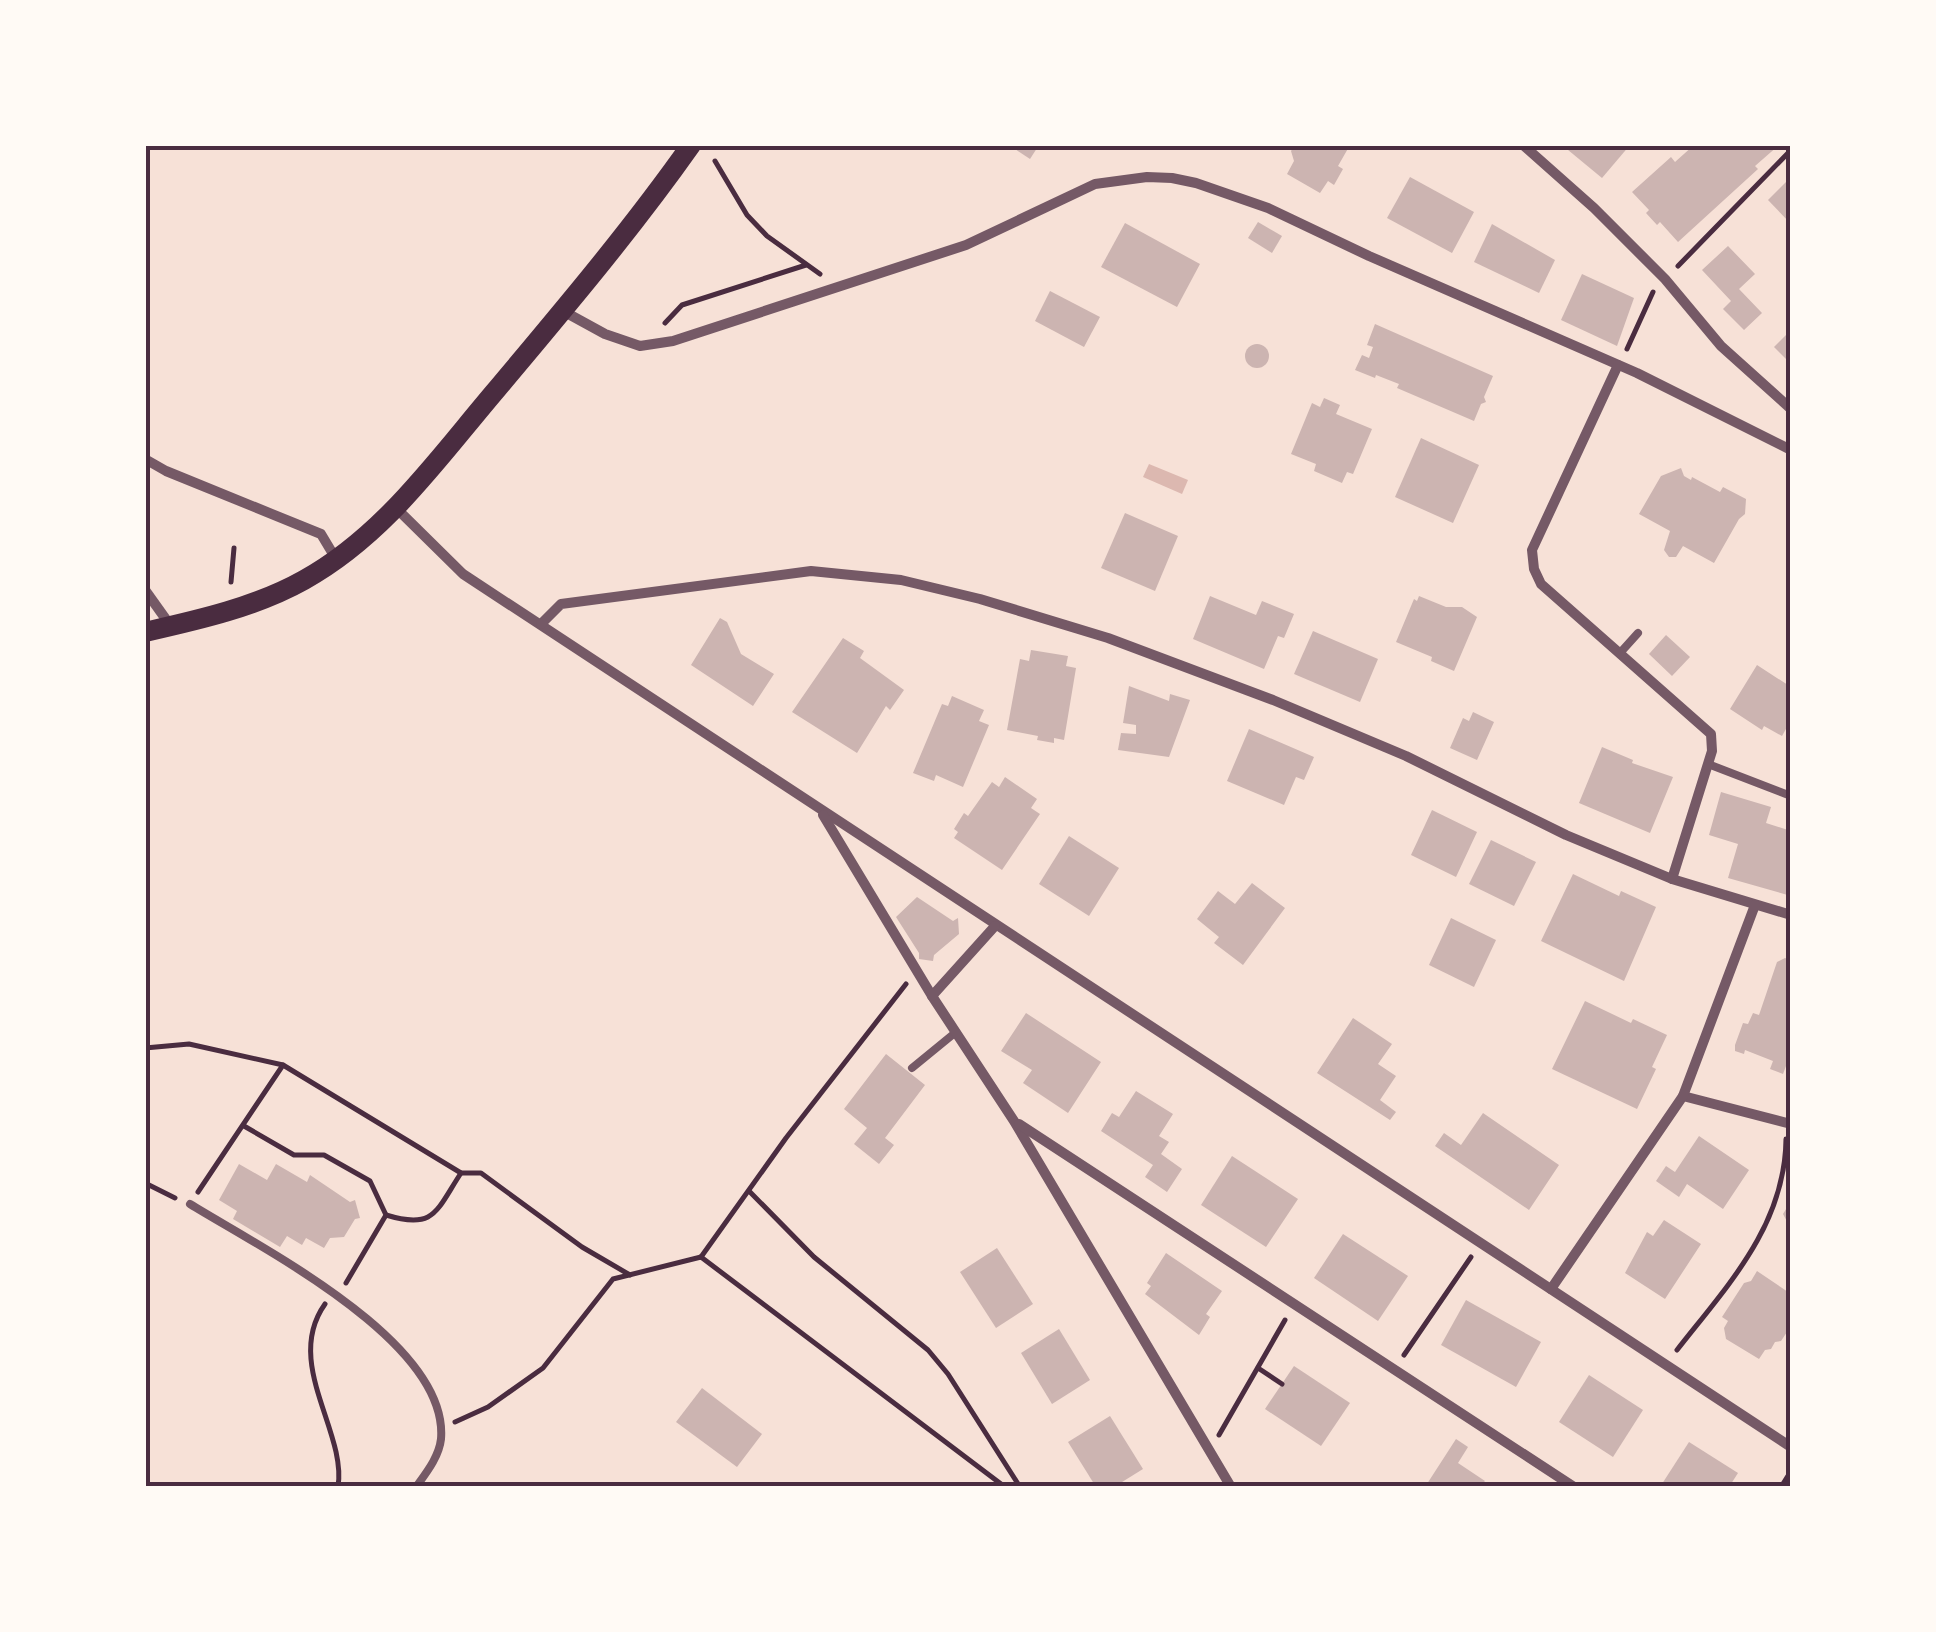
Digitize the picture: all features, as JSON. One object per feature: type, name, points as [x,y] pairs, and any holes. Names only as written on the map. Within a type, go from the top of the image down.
[{"type":"main road","points":[[145,632],[238,608],[302,581],[360,544],[396,508],[562,311],[691,145]]},
{"type":"street","points":[[1523,145],[1594,208],[1665,279],[1721,346],[1791,409]]},
{"type":"street","points":[[562,311],[605,334],[640,346],[674,341],[966,245],[1095,184],[1148,177],[1196,183],[1268,208],[1618,365],[1791,450]]},
{"type":"street","points":[[1618,365],[1532,550],[1541,584],[1711,734],[1712,751],[1672,880]]},
{"type":"street","points":[[145,459],[321,534],[336,559]]},
{"type":"street","points":[[396,508],[463,574],[1791,1447]]},
{"type":"street","points":[[541,624],[561,604],[811,571],[901,580],[980,598],[1108,638],[1272,700],[1406,756],[1566,835],[1672,880],[1791,914]]},
{"type":"street","points":[[145,590],[170,626]]},
{"type":"street","points":[[820,810],[932,996],[1014,1121],[1231,1487]]},
{"type":"street","points":[[1551,1289],[1682,1096],[1755,906]]},
{"type":"street","points":[[932,996],[995,926]]},
{"type":"street","points":[[1682,1096],[1789,1124]]},
{"type":"street","points":[[1014,1121],[1574,1487]]},
{"type":"lane","points":[[1620,653],[1638,633]]},
{"type":"lane","points":[[1708,764],[1791,796]]},
{"type":"lane","points":[[912,1068],[956,1032]]},
{"type":"lane","points":[[190,1204],[338,1296],[391,1339],[420,1376],[436,1407],[441,1439],[434,1461],[416,1487]]},
{"type":"path","points":[[1626,347],[1649,296],[1791,150]]},
{"type":"path","points":[[715,161],[747,215],[767,236],[822,275]]},
{"type":"path","points":[[663,325],[682,305],[807,264]]},
{"type":"path","points":[[231,582],[234,548]]},
{"type":"path","points":[[439,1429],[488,1407],[542,1368],[613,1279],[701,1258],[786,1138],[900,992]]},
{"type":"path","points":[[145,1048],[189,1044],[283,1065],[461,1173],[482,1173],[582,1247],[630,1276]]},
{"type":"path","points":[[145,1183],[190,1204],[283,1065]]},
{"type":"path","points":[[1665,1364],[1749,1259],[1773,1213],[1786,1162],[1789,1124]]},
{"type":"path","points":[[244,1126],[294,1155],[324,1154],[370,1181],[386,1216],[410,1223],[425,1220],[437,1210],[461,1173]]},
{"type":"path","points":[[750,1192],[814,1257],[928,1350],[948,1374],[1020,1487]]},
{"type":"path","points":[[338,1487],[341,1467],[312,1370],[314,1331],[322,1306],[338,1296],[386,1216]]},
{"type":"path","points":[[1404,1356],[1472,1254]]},
{"type":"path","points":[[701,1258],[1006,1487]]},
{"type":"path","points":[[1218,1435],[1294,1304]]},
{"type":"path","points":[[1258,1368],[1282,1384]]},
{"type":"path","points":[[1780,1487],[1791,1471]]},
{"type":"shaded area","points":[[1149,464],[1188,480],[1182,494],[1143,477]]},
{"type":"building","points":[[1009,145],[1039,145],[1030,159]]},
{"type":"building","points":[[1295,145],[1350,145],[1338,166],[1343,169],[1334,185],[1328,181],[1320,193],[1287,174],[1294,161],[1291,151]]},
{"type":"building","points":[[1562,145],[1630,145],[1602,178]]},
{"type":"building","points":[[1694,145],[1779,145],[1678,242],[1660,222],[1657,225],[1632,192],[1671,157],[1675,162]]},
{"type":"building","points":[[1410,177],[1474,212],[1452,253],[1387,218]]},
{"type":"building","points":[[1791,177],[1791,224],[1768,200]]},
{"type":"building","points":[[1258,222],[1282,236],[1272,253],[1248,238]]},
{"type":"building","points":[[1125,223],[1200,264],[1177,307],[1101,267]]},
{"type":"building","points":[[1492,224],[1555,260],[1539,293],[1474,262]]},
{"type":"building","points":[[1728,246],[1755,274],[1739,289],[1762,313],[1744,330],[1723,309],[1731,301],[1702,270]]},
{"type":"building","points":[[1582,274],[1634,298],[1617,346],[1561,320]]},
{"type":"building","points":[[1050,291],[1100,317],[1084,347],[1035,321]]},
{"type":"building","points":[[1375,324],[1493,376],[1484,397],[1486,402],[1481,404],[1474,421],[1397,388],[1399,384],[1355,370],[1362,355],[1369,358],[1373,347],[1367,345]]},
{"type":"building","points":[[1791,330],[1791,364],[1774,347]]},
{"type":"building","points":[[1257,344],[1269,356],[1257,368],[1245,356]]},
{"type":"building","points":[[1324,398],[1340,405],[1336,414],[1372,429],[1353,474],[1347,472],[1342,483],[1314,471],[1316,464],[1291,454],[1312,403],[1320,407]]},
{"type":"building","points":[[1421,438],[1479,465],[1453,523],[1395,497]]},
{"type":"building","points":[[1681,468],[1691,480],[1692,477],[1720,492],[1723,487],[1746,499],[1745,514],[1714,563],[1683,546],[1676,557],[1669,557],[1664,550],[1670,531],[1639,514],[1661,476]]},
{"type":"building","points":[[1125,513],[1178,536],[1155,591],[1101,568]]},
{"type":"building","points":[[1210,596],[1256,615],[1262,601],[1294,614],[1284,638],[1278,636],[1264,669],[1193,639]]},
{"type":"building","points":[[1419,596],[1446,607],[1462,607],[1477,617],[1454,671],[1396,642],[1414,599],[1417,601]]},
{"type":"building","points":[[720,618],[727,622],[741,654],[774,674],[753,706],[691,665]]},
{"type":"building","points":[[1313,631],[1378,659],[1360,702],[1294,674]]},
{"type":"building","points":[[1666,635],[1690,657],[1672,676],[1649,654]]},
{"type":"building","points":[[843,638],[864,651],[860,658],[904,690],[890,710],[886,706],[857,753],[792,712]]},
{"type":"building","points":[[1031,650],[1068,656],[1066,666],[1076,668],[1064,740],[1054,738],[1054,743],[1007,730],[1020,659],[1029,661]]},
{"type":"building","points":[[1757,665],[1791,687],[1791,720],[1782,736],[1764,726],[1762,730],[1730,709]]},
{"type":"building","points":[[1129,686],[1169,701],[1170,694],[1190,700],[1169,757],[1118,750],[1121,733],[1136,734],[1136,725],[1123,723]]},
{"type":"building","points":[[952,696],[984,710],[979,721],[989,725],[963,787],[936,775],[934,781],[913,773],[942,704],[948,706]]},
{"type":"building","points":[[1473,712],[1494,722],[1477,760],[1450,748],[1463,718],[1469,721]]},
{"type":"building","points":[[1249,729],[1314,757],[1304,780],[1296,777],[1284,805],[1227,781]]},
{"type":"building","points":[[1602,747],[1633,760],[1632,763],[1673,777],[1650,833],[1579,803]]},
{"type":"building","points":[[1005,777],[1037,799],[1031,808],[1040,814],[1002,870],[954,838],[958,832],[954,829],[992,782],[999,787]]},
{"type":"building","points":[[1721,792],[1771,807],[1766,823],[1791,831],[1791,896],[1728,878],[1738,844],[1709,835]]},
{"type":"building","points":[[1432,810],[1477,832],[1456,877],[1411,855]]},
{"type":"building","points":[[1069,836],[1119,868],[1089,916],[1039,884]]},
{"type":"building","points":[[1491,840],[1536,862],[1514,906],[1469,884]]},
{"type":"building","points":[[1573,874],[1619,896],[1621,891],[1656,907],[1624,981],[1541,941]]},
{"type":"building","points":[[1252,883],[1285,908],[1243,965],[1214,943],[1219,937],[1197,919],[1218,891],[1235,904]]},
{"type":"building","points":[[917,897],[953,921],[958,918],[959,934],[934,955],[933,961],[919,959],[896,917]]},
{"type":"building","points":[[1451,918],[1496,940],[1474,987],[1429,965]]},
{"type":"building","points":[[1785,958],[1791,961],[1791,1068],[1786,1066],[1783,1074],[1770,1069],[1773,1061],[1745,1050],[1744,1054],[1735,1051],[1735,1045],[1743,1023],[1748,1024],[1753,1013],[1759,1015],[1777,962]]},
{"type":"building","points":[[1585,1001],[1667,1035],[1637,1109],[1552,1069]]},
{"type":"building","points":[[1026,1013],[1101,1062],[1068,1113],[1023,1083],[1032,1070],[1001,1051]]},
{"type":"building","points":[[1353,1018],[1392,1044],[1378,1064],[1396,1076],[1380,1100],[1396,1112],[1390,1120],[1317,1073]]},
{"type":"building","points":[[886,1054],[925,1085],[885,1138],[894,1145],[879,1164],[854,1144],[867,1128],[844,1109]]},
{"type":"building","points":[[1136,1091],[1173,1114],[1159,1136],[1169,1142],[1161,1154],[1182,1169],[1167,1192],[1145,1177],[1153,1165],[1101,1131],[1112,1113],[1119,1117]]},
{"type":"building","points":[[1483,1113],[1559,1165],[1529,1210],[1435,1146],[1444,1133],[1461,1145]]},
{"type":"building","points":[[1699,1136],[1749,1170],[1723,1209],[1687,1184],[1679,1197],[1656,1181],[1666,1166],[1675,1172]]},
{"type":"building","points":[[1232,1156],[1298,1199],[1266,1247],[1201,1205]]},
{"type":"building","points":[[239,1164],[267,1180],[276,1164],[307,1182],[310,1175],[350,1202],[355,1200],[360,1218],[355,1219],[344,1237],[330,1238],[324,1248],[306,1238],[302,1245],[287,1236],[280,1247],[233,1219],[237,1211],[219,1200]]},
{"type":"building","points":[[1791,1201],[1791,1226],[1790,1227],[1783,1214]]},
{"type":"building","points":[[1664,1220],[1701,1244],[1665,1299],[1625,1273],[1647,1232],[1653,1236]]},
{"type":"building","points":[[1343,1234],[1408,1276],[1378,1321],[1314,1278]]},
{"type":"building","points":[[997,1248],[1033,1304],[996,1328],[960,1272]]},
{"type":"building","points":[[1166,1253],[1222,1291],[1206,1314],[1210,1317],[1199,1335],[1145,1294],[1151,1286],[1147,1283]]},
{"type":"building","points":[[1757,1271],[1791,1294],[1791,1326],[1781,1341],[1765,1350],[1759,1359],[1726,1339],[1724,1328],[1728,1321],[1722,1317],[1744,1283],[1751,1281]]},
{"type":"building","points":[[1466,1300],[1541,1342],[1516,1387],[1441,1345]]},
{"type":"building","points":[[1059,1329],[1090,1380],[1052,1404],[1021,1353]]},
{"type":"building","points":[[1294,1366],[1350,1403],[1321,1446],[1265,1409]]},
{"type":"building","points":[[1589,1375],[1643,1410],[1613,1457],[1559,1422]]},
{"type":"building","points":[[702,1388],[762,1434],[737,1467],[676,1422]]},
{"type":"building","points":[[1110,1416],[1143,1469],[1114,1487],[1096,1487],[1068,1442]]},
{"type":"building","points":[[1456,1439],[1468,1447],[1458,1463],[1485,1481],[1480,1487],[1425,1487]]},
{"type":"building","points":[[1689,1442],[1738,1473],[1729,1487],[1660,1487]]}]
